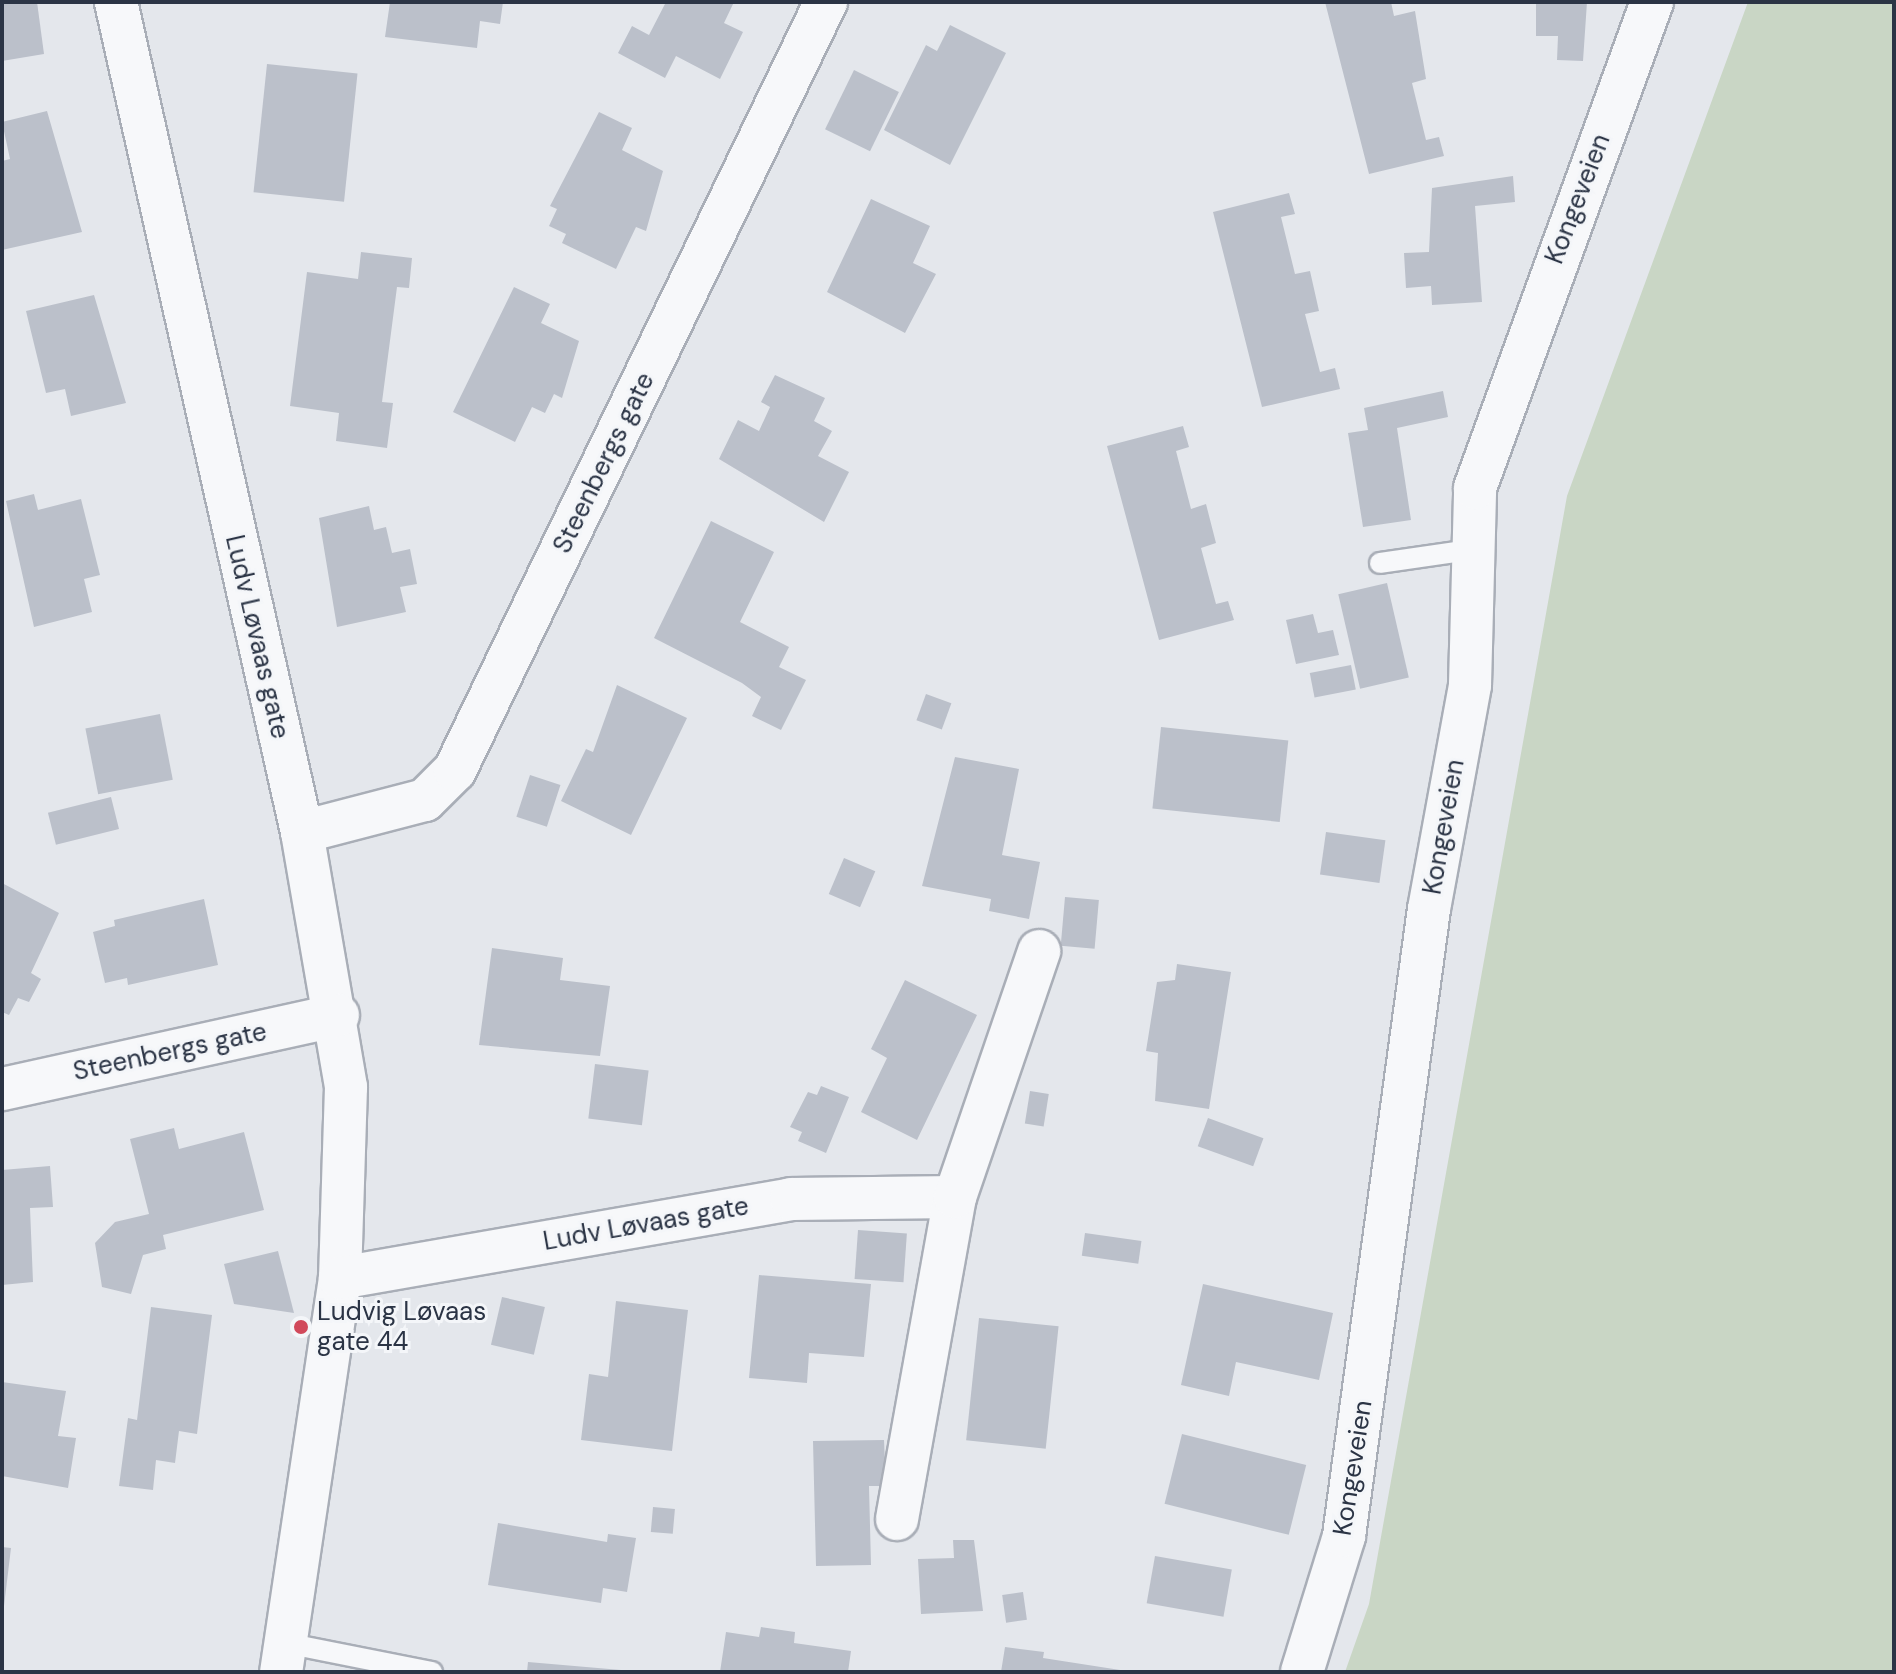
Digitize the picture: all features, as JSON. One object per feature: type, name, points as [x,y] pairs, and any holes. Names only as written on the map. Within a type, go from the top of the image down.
[{"type":"street","name":"Ludv Løvaas gate","points":[[116,2],[302,832],[338,1015],[348,1158],[340,1278],[283,1657]]},
{"type":"street","name":"Steenbergs gate","points":[[302,832],[425,800],[455,770],[826,2]]},
{"type":"street","name":"Kongeveien","points":[[1302,1672],[1344,1536],[1429,909],[1470,685],[1469,550],[1487,442],[1652,2]]},
{"type":"street","points":[[897,1519],[955,1197],[1039,951]]},
{"type":"street","name":"Steenbergs gate","points":[[2,1089],[338,1015]]},
{"type":"street","name":"Ludv Løvaas gate","points":[[340,1278],[791,1199],[955,1197]]},
{"type":"lane","points":[[1380,563],[1469,550]]},
{"type":"lane","name":"Ludv Løvaas gate","points":[[283,1657],[432,1672]]},
{"type":"green space","points":[[1748,2],[1894,2],[1894,1672],[1345,1672],[1369,1604],[1567,496]]},
{"type":"building","points":[[2,2],[37,2],[44,54],[2,61]]},
{"type":"building","points":[[390,2],[503,2],[500,24],[480,21],[477,48],[385,37]]},
{"type":"building","points":[[666,2],[734,2],[724,23],[743,32],[720,79],[676,56],[665,78],[618,53],[632,26],[649,35]]},
{"type":"building","points":[[1325,2],[1391,2],[1394,16],[1415,11],[1426,79],[1412,83],[1426,140],[1439,137],[1444,156],[1369,174]]},
{"type":"building","points":[[1536,2],[1587,2],[1583,61],[1557,60],[1558,36],[1536,36]]},
{"type":"building","points":[[950,25],[1006,53],[950,165],[884,130],[926,45],[937,51]]},
{"type":"building","points":[[267,64],[358,74],[344,202],[254,192]]},
{"type":"building","points":[[854,70],[899,92],[870,151],[825,129]]},
{"type":"building","points":[[47,111],[82,232],[2,250],[2,161],[10,159],[2,122]]},
{"type":"building","points":[[599,112],[632,128],[622,150],[663,171],[646,231],[636,227],[616,269],[562,243],[566,234],[549,226],[557,209],[550,206]]},
{"type":"building","points":[[1513,176],[1515,202],[1475,206],[1482,302],[1432,305],[1431,286],[1406,288],[1404,253],[1429,252],[1432,188]]},
{"type":"building","points":[[1289,193],[1295,214],[1281,217],[1295,274],[1310,271],[1319,311],[1305,314],[1320,372],[1335,368],[1340,389],[1262,407],[1213,212]]},
{"type":"building","points":[[871,199],[930,226],[913,263],[936,274],[905,333],[827,292]]},
{"type":"building","points":[[361,252],[412,258],[409,288],[397,287],[382,402],[393,403],[387,448],[336,441],[339,413],[290,406],[307,272],[358,279]]},
{"type":"building","points":[[514,287],[550,304],[541,323],[579,341],[562,398],[554,394],[545,413],[532,407],[515,442],[453,412]]},
{"type":"building","points":[[94,295],[126,403],[71,416],[65,389],[46,393],[26,311]]},
{"type":"building","points":[[775,375],[825,398],[814,421],[832,431],[818,456],[849,472],[824,522],[719,459],[738,420],[759,431],[770,407],[761,402]]},
{"type":"building","points":[[1443,391],[1448,417],[1397,428],[1411,520],[1363,527],[1348,433],[1368,430],[1364,408]]},
{"type":"building","points":[[1183,426],[1189,447],[1176,451],[1191,509],[1206,504],[1216,543],[1201,548],[1216,604],[1228,601],[1234,620],[1159,640],[1107,446]]},
{"type":"building","points":[[34,494],[38,510],[81,499],[100,575],[84,579],[92,612],[34,627],[6,501]]},
{"type":"building","points":[[369,506],[374,530],[386,527],[392,553],[410,549],[417,584],[400,587],[406,612],[337,627],[319,518]]},
{"type":"building","points":[[711,521],[774,552],[740,622],[789,647],[779,667],[806,680],[781,730],[752,716],[761,697],[742,683],[654,638]]},
{"type":"building","points":[[1387,583],[1409,678],[1360,689],[1338,594]]},
{"type":"building","points":[[1313,614],[1318,633],[1333,630],[1339,655],[1296,664],[1286,620]]},
{"type":"building","points":[[1351,665],[1356,690],[1315,698],[1310,673]]},
{"type":"building","points":[[617,685],[687,718],[631,835],[561,801],[586,749],[593,752]]},
{"type":"building","points":[[926,694],[951,703],[942,730],[916,720]]},
{"type":"building","points":[[160,714],[173,780],[98,794],[85,729]]},
{"type":"building","points":[[1161,727],[1288,740],[1280,822],[1152,809]]},
{"type":"building","points":[[955,757],[1019,769],[1002,855],[1040,862],[1029,919],[989,911],[991,899],[922,886]]},
{"type":"building","points":[[530,775],[560,785],[547,827],[516,817]]},
{"type":"building","points":[[111,797],[119,829],[56,845],[48,813]]},
{"type":"building","points":[[1326,832],[1385,840],[1379,883],[1320,875]]},
{"type":"building","points":[[844,858],[875,871],[860,907],[829,894]]},
{"type":"building","points":[[2,883],[59,913],[31,973],[41,979],[29,1002],[18,998],[9,1015],[2,1012]]},
{"type":"building","points":[[1065,897],[1099,900],[1095,949],[1061,946]]},
{"type":"building","points":[[204,899],[218,965],[128,985],[127,978],[105,983],[93,932],[115,926],[114,920]]},
{"type":"building","points":[[492,948],[563,958],[560,980],[610,986],[600,1056],[479,1045]]},
{"type":"building","points":[[1177,964],[1231,972],[1209,1109],[1155,1101],[1158,1053],[1146,1051],[1157,982],[1175,980]]},
{"type":"building","points":[[905,980],[977,1015],[917,1140],[861,1112],[887,1058],[871,1049]]},
{"type":"building","points":[[595,1064],[649,1071],[642,1125],[588,1119]]},
{"type":"building","points":[[821,1086],[849,1097],[826,1153],[798,1141],[802,1132],[790,1127],[808,1092],[817,1095]]},
{"type":"building","points":[[1030,1091],[1049,1094],[1044,1127],[1025,1124]]},
{"type":"building","points":[[1208,1118],[1263,1138],[1253,1166],[1198,1146]]},
{"type":"building","points":[[174,1128],[179,1149],[244,1132],[264,1210],[163,1235],[166,1249],[143,1255],[131,1294],[102,1287],[95,1243],[115,1222],[149,1214],[130,1139]]},
{"type":"building","points":[[50,1166],[53,1207],[30,1208],[33,1282],[2,1285],[2,1170]]},
{"type":"building","points":[[858,1230],[907,1233],[903,1282],[855,1279]]},
{"type":"building","points":[[1085,1233],[1141,1241],[1138,1264],[1082,1256]]},
{"type":"building","points":[[278,1251],[294,1313],[234,1304],[224,1264]]},
{"type":"building","points":[[759,1275],[871,1284],[864,1357],[809,1353],[807,1383],[749,1378]]},
{"type":"building","points":[[1203,1284],[1333,1313],[1319,1380],[1236,1362],[1229,1396],[1181,1385]]},
{"type":"building","points":[[502,1297],[545,1307],[534,1355],[491,1345]]},
{"type":"building","points":[[616,1301],[688,1310],[672,1451],[581,1440],[589,1374],[608,1377]]},
{"type":"building","points":[[151,1307],[212,1315],[197,1434],[179,1431],[175,1463],[156,1460],[153,1490],[119,1486],[128,1418],[137,1420]]},
{"type":"building","points":[[979,1318],[1059,1326],[1046,1449],[966,1440]]},
{"type":"building","points":[[2,1382],[66,1391],[58,1436],[76,1438],[68,1488],[2,1476]]},
{"type":"building","points":[[1182,1434],[1306,1465],[1289,1535],[1165,1504]]},
{"type":"building","points":[[884,1440],[886,1486],[869,1486],[871,1565],[816,1566],[813,1441]]},
{"type":"building","points":[[653,1507],[675,1509],[673,1534],[651,1532]]},
{"type":"building","points":[[498,1523],[607,1542],[608,1534],[636,1538],[627,1592],[603,1588],[601,1603],[488,1585]]},
{"type":"building","points":[[953,1540],[974,1540],[983,1611],[921,1614],[918,1559],[954,1558]]},
{"type":"building","points":[[2,1547],[11,1548],[4,1606],[2,1606]]},
{"type":"building","points":[[1155,1556],[1232,1570],[1223,1617],[1147,1603]]},
{"type":"building","points":[[1023,1592],[1027,1620],[1006,1623],[1002,1595]]},
{"type":"building","points":[[761,1627],[795,1632],[794,1643],[851,1651],[848,1672],[720,1672],[726,1632],[759,1637]]},
{"type":"building","points":[[1005,1647],[1044,1652],[1043,1658],[1133,1672],[1001,1672]]},
{"type":"building","points":[[528,1662],[621,1670],[621,1672],[527,1672]]},
{"type":"place","name":"Ludvig Løvaas gate 44","points":[[301,1327]]}]
